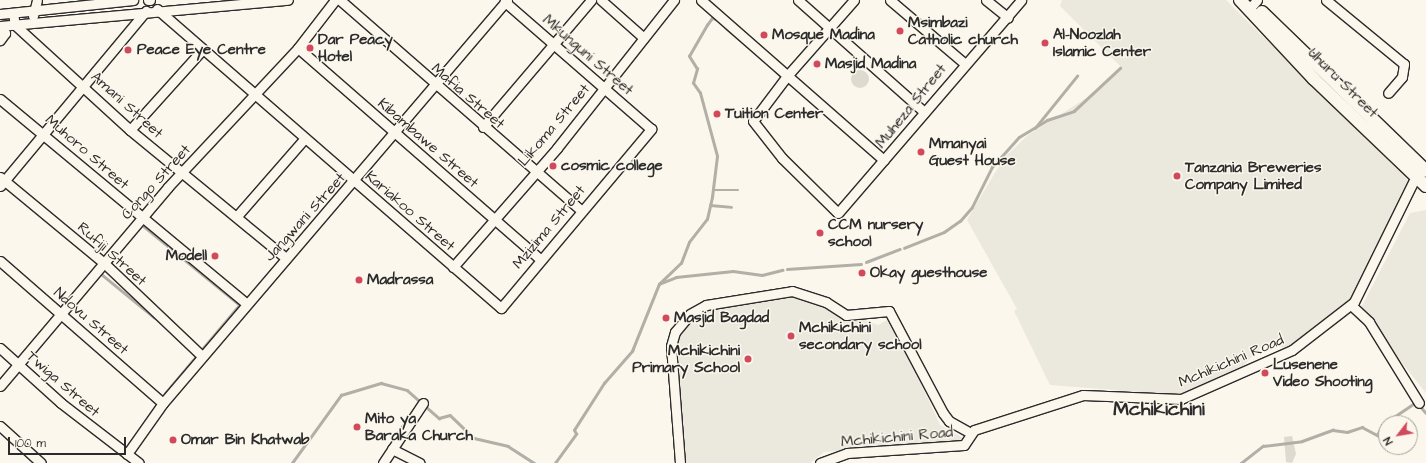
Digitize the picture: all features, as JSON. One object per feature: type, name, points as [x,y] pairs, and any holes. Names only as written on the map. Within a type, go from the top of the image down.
[{"type":"main road","name":"Uhuru Street","points":[[1240,0],[1252,3],[1426,171]]},
{"type":"main road","name":"Uhuru Street","points":[[1252,3],[1415,178],[1426,186]]},
{"type":"street","points":[[34,22],[33,12],[37,0]]},
{"type":"street","points":[[0,14],[33,12],[133,0]]},
{"type":"street","points":[[0,26],[158,9],[288,0]]},
{"type":"street","name":"Congo Street","points":[[0,386],[142,217],[182,171],[298,48],[335,0]]},
{"type":"street","name":"Mafia Street","points":[[340,0],[534,172],[581,210]]},
{"type":"street","points":[[483,127],[591,0]]},
{"type":"street","points":[[601,0],[644,38]]},
{"type":"street","name":"Likoma Street","points":[[453,267],[493,218],[534,172],[674,0]]},
{"type":"street","points":[[701,0],[884,160]]},
{"type":"street","points":[[798,0],[924,112]]},
{"type":"street","points":[[787,76],[854,0]]},
{"type":"street","points":[[890,0],[964,63]]},
{"type":"street","points":[[986,0],[1008,18]]},
{"type":"street","name":"Muheza Street","points":[[787,76],[754,116],[755,125],[771,145],[838,212],[884,160],[964,63],[1008,18],[1021,0]]},
{"type":"street","points":[[1326,0],[1404,64],[1402,77],[1388,93]]},
{"type":"street","name":"Jangwani Street","points":[[127,454],[163,403],[202,356],[286,258],[355,182],[506,1]]},
{"type":"street","name":"Mkunguni Street","points":[[506,1],[651,129]]},
{"type":"street","name":"Kariakoo Street","points":[[158,9],[501,308]]},
{"type":"street","points":[[1,181],[45,133],[83,84],[146,11]]},
{"type":"street","points":[[13,13],[15,25]]},
{"type":"street","name":"Amani Street","points":[[15,25],[83,84],[130,130],[237,216],[286,258]]},
{"type":"street","points":[[0,30],[5,33],[0,40]]},
{"type":"street","name":"Kibambawe Street","points":[[298,48],[541,260]]},
{"type":"street","points":[[130,130],[203,49]]},
{"type":"street","name":"Muhoro Street","points":[[0,98],[45,133],[142,217],[247,304]]},
{"type":"street","name":"Mzizima Street","points":[[501,308],[581,210],[651,129]]},
{"type":"street","points":[[237,216],[305,138]]},
{"type":"street","name":"Mchikichini Road","points":[[680,463],[671,346],[675,332],[690,314],[706,305],[792,291],[826,302],[846,315],[889,311],[943,413],[949,421],[971,433],[1083,395],[1182,399],[1292,350],[1351,306],[1415,178]]},
{"type":"street","name":"Rufiji Street","points":[[1,181],[104,263],[202,356]]},
{"type":"street","name":"Ndovu Street","points":[[0,262],[61,313],[163,403]]},
{"type":"street","points":[[1351,306],[1369,322],[1419,403]]},
{"type":"street","name":"Twiga Street","points":[[0,348],[139,463]]},
{"type":"street","points":[[383,463],[423,403]]},
{"type":"street","points":[[0,426],[41,463]]},
{"type":"street","name":"Mchikichini Road","points":[[820,463],[847,453],[954,448],[968,443],[971,433]]},
{"type":"street","points":[[392,448],[420,463]]},
{"type":"shaded area","points":[[1062,0],[1226,0],[1410,182],[1352,299],[1288,349],[1265,343],[1242,367],[1179,395],[1050,385],[1014,311],[1017,309],[967,220],[1003,159],[1028,135],[1088,97],[1121,67],[1060,6]]},
{"type":"shaded area","points":[[860,70],[866,73],[869,79],[866,85],[860,88],[854,85],[851,79],[854,73]]},
{"type":"shaded area","points":[[1426,210],[1426,393],[1360,310],[1410,213]]},
{"type":"shaded area","points":[[791,292],[878,325],[891,318],[940,425],[963,438],[958,441],[824,452],[810,463],[682,463],[673,338],[691,316],[706,309]]},
{"type":"shaded area","points":[[1292,436],[1296,454],[1292,463],[1286,462],[1284,437]]},
{"type":"waterway","points":[[659,284],[681,263],[689,242],[707,219],[712,197],[717,156],[700,93],[693,83],[697,69],[689,56],[712,18],[717,19]]},
{"type":"waterway","points":[[726,28],[769,64]]},
{"type":"waterway","points":[[904,248],[944,232],[960,221],[972,207],[992,167],[1019,137],[1047,120],[1074,111],[1120,68]]},
{"type":"waterway","points":[[777,72],[788,83]]},
{"type":"waterway","points":[[1035,128],[1077,76]]},
{"type":"waterway","points":[[713,190],[738,190]]},
{"type":"waterway","points":[[710,205],[731,207]]},
{"type":"waterway","points":[[141,224],[240,305],[165,394]]},
{"type":"waterway","points":[[866,262],[900,249]]},
{"type":"waterway","points":[[787,269],[861,264]]},
{"type":"waterway","points":[[555,463],[576,434],[574,430],[604,383],[632,351],[659,284],[676,277],[733,271],[762,275],[782,270]]},
{"type":"waterway","points":[[100,273],[154,317]]},
{"type":"waterway","points":[[292,463],[341,395],[381,383],[407,390],[439,418],[450,415],[474,438],[508,446],[534,463]]},
{"type":"waterway","points":[[1377,435],[1382,425],[1416,402]]},
{"type":"waterway","points":[[1420,406],[1426,413]]},
{"type":"waterway","points":[[1241,463],[1263,446],[1302,441],[1333,430],[1347,432],[1362,427],[1378,436]]},
{"type":"place","name":"Msimbazi Catholic church","points":[[900,31]]},
{"type":"place","name":"Mosque Madina","points":[[764,35]]},
{"type":"place","name":"Al-Noozlah Islamic Center","points":[[1045,43]]},
{"type":"place","name":"Dar Peacy Hotel","points":[[310,48]]},
{"type":"place","name":"Peace Eye Centre","points":[[128,50]]},
{"type":"place","name":"Masjid Madina","points":[[817,64]]},
{"type":"place","name":"Tuition Center","points":[[717,114]]},
{"type":"place","name":"Mmanyai Guest House","points":[[921,152]]},
{"type":"place","name":"cosmic college","points":[[553,166]]},
{"type":"place","name":"Tanzania Breweries Company Limited","points":[[1177,176]]},
{"type":"place","name":"CCM nursery school","points":[[820,233]]},
{"type":"place","name":"Modell","points":[[215,256]]},
{"type":"place","name":"Okay guesthouse","points":[[862,273]]},
{"type":"place","name":"Madrassa","points":[[359,280]]},
{"type":"place","name":"Masjid Bagdad","points":[[666,318]]},
{"type":"place","name":"Mchikichini secondary school","points":[[791,336]]},
{"type":"place","name":"Mchikichini Primary School","points":[[748,359]]},
{"type":"place","name":"Lusenene Video Shooting","points":[[1265,373]]},
{"type":"place","name":"Mito ya Baraka Church","points":[[357,427]]},
{"type":"place","name":"Omar Bin Khatwab","points":[[173,440]]},
{"type":"district","name":"Mchikichini","points":[[1159,410]]}]
